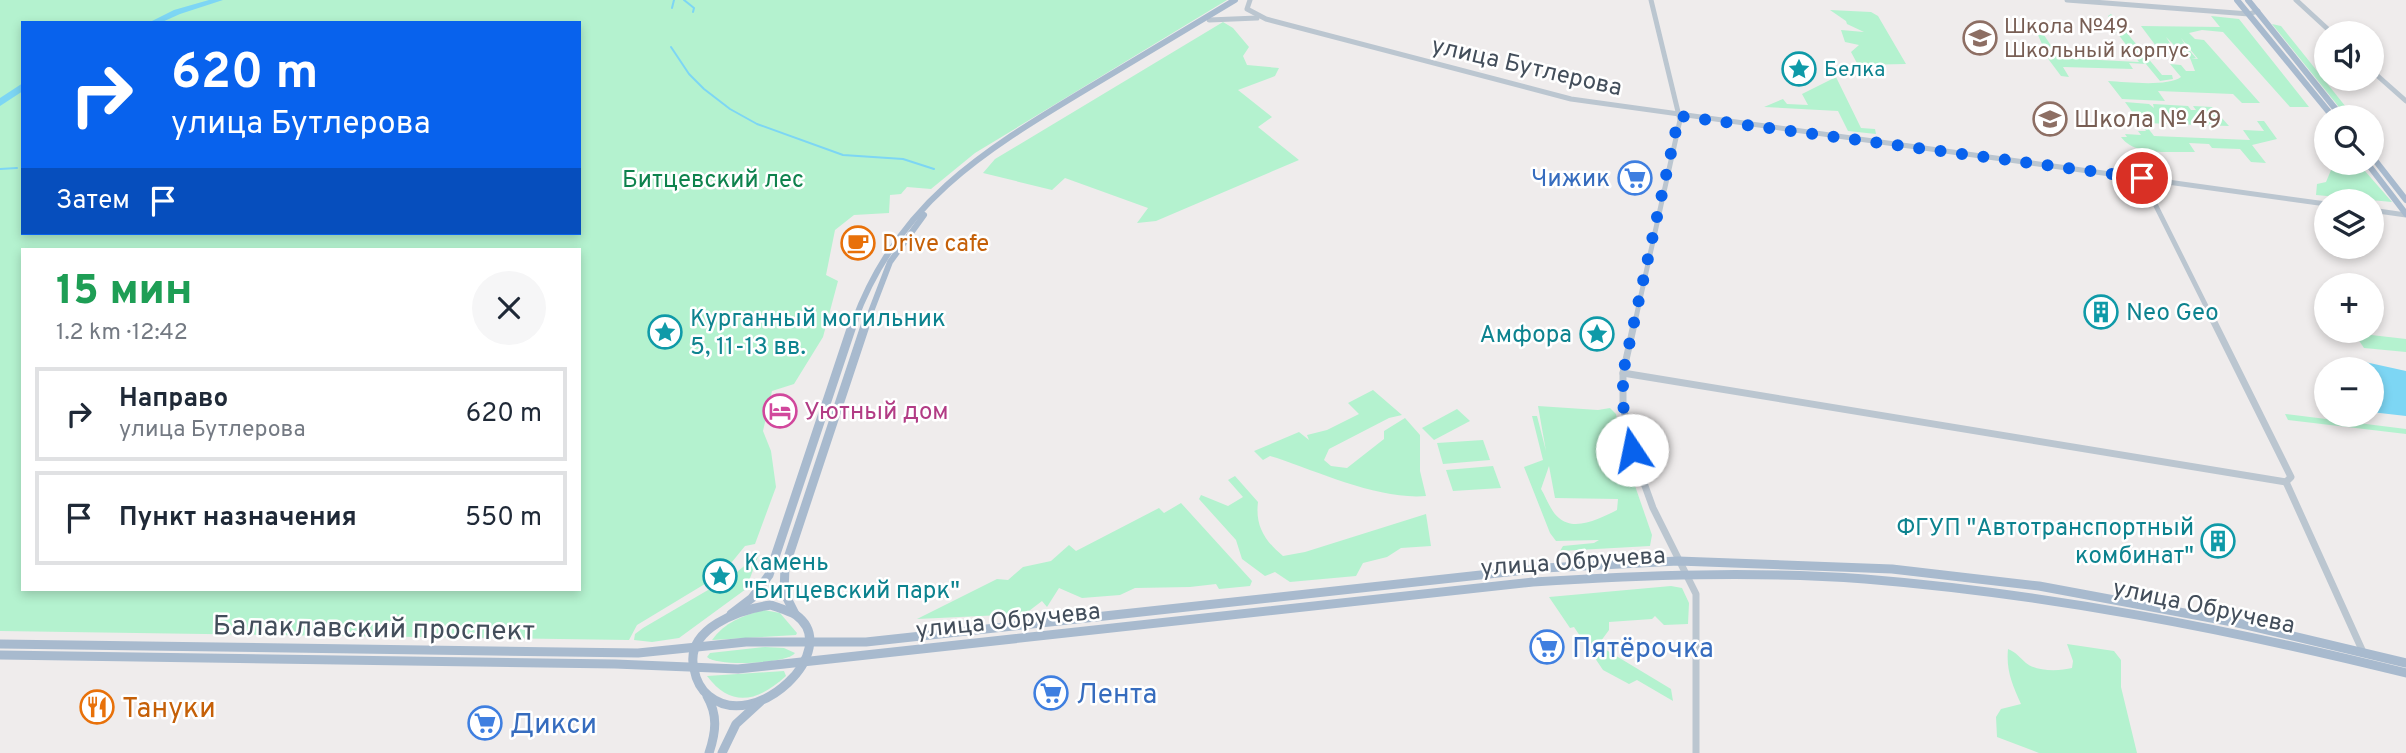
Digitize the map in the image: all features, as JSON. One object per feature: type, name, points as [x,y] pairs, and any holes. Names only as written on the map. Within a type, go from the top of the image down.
[{"type":"main road","points":[[709,753],[716,720],[714,706],[700,686],[693,668],[695,648],[709,631],[752,598],[769,575],[855,318],[884,258],[906,226],[947,183],[1000,141],[1235,0]]},
{"type":"main road","points":[[722,753],[736,724],[746,713],[788,685],[806,663],[809,642],[805,627],[784,592],[785,567],[866,318],[890,262],[907,236],[952,184],[985,155],[1244,0]]},
{"type":"main road","points":[[2237,0],[2323,105]]},
{"type":"main road","points":[[2248,0],[2333,105]]},
{"type":"main road","points":[[2384,172],[2406,200]]},
{"type":"main road","points":[[2376,175],[2406,214]]},
{"type":"main road","name":"улица Обручева","points":[[746,642],[836,643],[894,640],[1555,567],[1678,561],[1892,569],[2039,586],[2238,623],[2406,663]]},
{"type":"main road","name":"улица Обручева","points":[[738,669],[1586,577],[1686,575],[1898,580],[2043,596],[2131,611],[2406,673]]},
{"type":"main road","points":[[731,614],[750,607],[771,605],[795,614]]},
{"type":"main road","name":"Балаклавский проспект","points":[[0,644],[638,653],[746,642]]},
{"type":"main road","name":"Балаклавский проспект","points":[[0,655],[608,664],[738,669]]},
{"type":"main road","points":[[706,694],[730,705],[756,702],[768,697]]},
{"type":"street","points":[[1250,0],[1247,9],[1266,19]]},
{"type":"street","points":[[1651,0],[1679,116],[1623,373],[1623,405],[1632,450],[1653,508],[1696,594],[1696,753]]},
{"type":"street","points":[[2067,0],[2249,14],[2258,11]]},
{"type":"street","points":[[2296,0],[2319,21]]},
{"type":"street","name":"улица Бутлерова","points":[[1209,20],[1266,19],[1557,96],[1679,116],[2314,202]]},
{"type":"street","points":[[2262,31],[2265,28],[2275,32]]},
{"type":"street","points":[[2384,81],[2406,101]]},
{"type":"street","points":[[2142,178],[2291,477],[2287,482]]},
{"type":"street","points":[[2384,211],[2406,214]]},
{"type":"street","points":[[1623,373],[2287,482]]},
{"type":"street","points":[[2287,482],[2363,652]]},
{"type":"street","points":[[1422,581],[1416,585],[1417,590],[1426,594]]},
{"type":"green space","name":"Битцевский лес","points":[[0,0],[1227,0],[975,153],[931,189],[907,187],[901,194],[890,195],[889,213],[854,215],[835,230],[826,275],[838,281],[823,337],[794,384],[772,391],[763,431],[771,451],[776,487],[755,544],[745,546],[723,573],[637,625],[629,640],[0,631]]},
{"type":"green space","points":[[1830,10],[1871,12],[1878,16],[1906,64],[1858,65],[1851,52],[1859,45],[1845,42],[1841,30],[1864,32],[1847,24]]},
{"type":"green space","points":[[2111,14],[2162,75],[2172,75],[2173,79],[2160,81],[2146,64],[2129,63],[2133,69],[2063,67],[2069,77],[2061,76],[2049,60],[2038,35],[2044,35],[2059,58],[2139,62],[2112,26],[2079,23],[2114,25],[2108,16]]},
{"type":"green space","points":[[2211,16],[2239,19],[2309,107],[2290,107],[2223,32],[2202,30],[2189,33],[2195,39],[2204,40],[2260,103],[2242,103],[2233,94],[2158,91],[2165,101],[2122,99],[2108,81],[2157,83],[2181,77],[2170,64],[2181,65],[2186,71],[2195,71],[2190,58],[2182,57],[2176,50],[2190,51],[2196,58],[2191,58],[2198,59],[2181,38],[2188,49],[2178,49],[2166,37],[2177,54],[2162,54],[2141,26],[2220,27]]},
{"type":"green space","points":[[1223,22],[1233,28],[1249,47],[1243,56],[1247,65],[1279,68],[1275,76],[1238,90],[1272,117],[1258,127],[1299,160],[1156,221],[1137,223],[1148,208],[1065,178],[1052,190],[983,173],[995,159]]},
{"type":"green space","points":[[2272,24],[2281,26],[2314,67],[2314,76]]},
{"type":"green space","points":[[1836,77],[1861,128],[1875,129],[1876,134],[1848,131],[1838,111],[1764,107],[1783,99],[1787,104],[1808,105],[1802,94]]},
{"type":"green space","points":[[2326,91],[2333,91],[2344,105],[2337,105]]},
{"type":"green space","points":[[2125,102],[2149,104],[2154,108],[2153,104],[2188,106],[2191,110],[2196,110],[2193,106],[2212,107],[2229,126],[2144,123],[2154,136],[2250,140],[2243,130],[2264,131],[2257,121],[2264,121],[2277,139],[2252,145],[2266,163],[2251,162],[2240,149],[2212,148],[2209,144],[2189,143],[2195,152],[2136,148],[2121,137],[2127,137],[2125,134],[2141,135],[2138,131],[2146,131]]},
{"type":"green space","points":[[2329,175],[2368,175],[2381,189],[2317,189],[2317,184],[2326,182]]},
{"type":"green space","points":[[2384,193],[2392,202],[2384,201]]},
{"type":"green space","points":[[2384,336],[2406,339],[2406,352],[2364,348],[2361,343],[2384,343]]},
{"type":"green space","points":[[1373,390],[1402,415],[1389,418],[1329,449],[1324,460],[1331,466],[1347,468],[1384,439],[1384,431],[1405,418],[1420,435],[1420,471],[1426,496],[1370,490],[1270,456],[1263,460],[1254,451],[1299,432],[1309,440],[1307,435],[1327,430],[1359,414],[1348,403]]},
{"type":"green space","points":[[1538,406],[1598,410],[1610,408],[1616,414],[1624,454],[1652,535],[1650,546],[1560,551],[1563,546],[1594,543],[1599,540],[1556,541],[1550,533],[1524,467],[1543,460],[1532,416],[1537,416],[1546,451]],"holes":[[[1549,466],[1555,498],[1618,499],[1617,510],[1580,524],[1565,522],[1556,515],[1541,489]]]},
{"type":"green space","points":[[1457,409],[1470,421],[1434,440],[1422,428]]},
{"type":"green space","points":[[2285,414],[2314,418],[2314,423],[2288,420]]},
{"type":"green space","points":[[2384,426],[2406,429],[2406,434],[2347,427]]},
{"type":"green space","points":[[1483,440],[1490,460],[1443,464],[1437,443]]},
{"type":"green space","points":[[1493,466],[1501,488],[1453,491],[1446,470]]},
{"type":"green space","points":[[1235,476],[1258,502],[1260,526],[1271,545],[1283,556],[1305,552],[1426,514],[1431,546],[1401,548],[1387,557],[1363,563],[1356,576],[1290,582],[1275,572],[1265,576],[1242,559],[1236,540],[1199,499],[1201,495],[1228,506],[1243,497],[1228,480]]},
{"type":"green space","points":[[1181,503],[1252,581],[1250,586],[1219,589],[1216,584],[1135,588],[1120,595],[1082,598],[1059,588],[1047,607],[1042,601],[1025,614],[917,619],[997,579],[1008,580],[1023,567],[1051,561],[1069,545],[1076,551],[1159,508],[1164,513]]},
{"type":"green space","points":[[759,554],[746,589],[679,638],[652,642],[634,640],[635,634],[643,628],[732,576]]},
{"type":"green space","points":[[1671,586],[1682,588],[1689,603],[1688,624],[1664,625],[1655,616],[1652,619],[1609,622],[1609,630],[1598,645],[1671,689],[1673,701],[1637,680],[1629,684],[1603,670],[1574,627],[1570,628],[1549,597]]},
{"type":"green space","points":[[764,610],[780,613],[796,635],[712,640],[735,620]]},
{"type":"green space","points":[[2067,644],[2114,651],[2121,660],[2121,687],[2137,753],[2039,753],[1997,737],[1996,717],[2001,709],[2021,704],[2010,677],[2008,649],[2031,666],[2061,670],[2072,668],[2073,661]]},
{"type":"green space","points":[[765,647],[784,648],[795,653],[779,660],[752,663],[724,662],[707,657],[710,653]]},
{"type":"green space","points":[[784,671],[786,676],[776,685],[745,698],[726,693],[707,676]]},
{"type":"water","points":[[2384,366],[2406,371],[2406,416],[2384,413]]},
{"type":"waterway","points":[[157,21],[219,0]]},
{"type":"waterway","points":[[672,8],[674,0]]},
{"type":"waterway","points":[[684,0],[694,8],[693,12]]},
{"type":"waterway","points":[[671,47],[689,74],[704,89],[730,109],[757,124],[843,155],[903,159],[934,169]]},
{"type":"waterway","points":[[0,103],[21,87]]},
{"type":"waterway","points":[[0,169],[17,168]]},
{"type":"place","name":"Школа №49. Школьный корпус","points":[[1980,38]]},
{"type":"place","name":"Белка","points":[[1799,69]]},
{"type":"place","name":"Школа № 49","points":[[2050,119]]},
{"type":"place","name":"Чижик","points":[[1635,178]]},
{"type":"place","name":"Drive cafe","points":[[858,243]]},
{"type":"place","name":"Neo Geo","points":[[2101,312]]},
{"type":"place","name":"Курганный могильник 5, 11-13 вв.","points":[[665,332]]},
{"type":"place","name":"Амфора","points":[[1597,334]]},
{"type":"place","name":"Уютный дом","points":[[780,411]]},
{"type":"place","name":"ФГУП \"Автотранспортный комбинат\"","points":[[2218,541]]},
{"type":"place","name":"Камень \"Битцевский парк\"","points":[[720,576]]},
{"type":"place","name":"Пятёрочка","points":[[1547,647]]},
{"type":"place","name":"Лента","points":[[1051,693]]},
{"type":"place","name":"Тануки","points":[[97,707]]},
{"type":"place","name":"Дикси","points":[[485,723]]},
{"type":"route","points":[[1632,450],[1623,405],[1623,373],[1679,116],[2142,178]]}]
